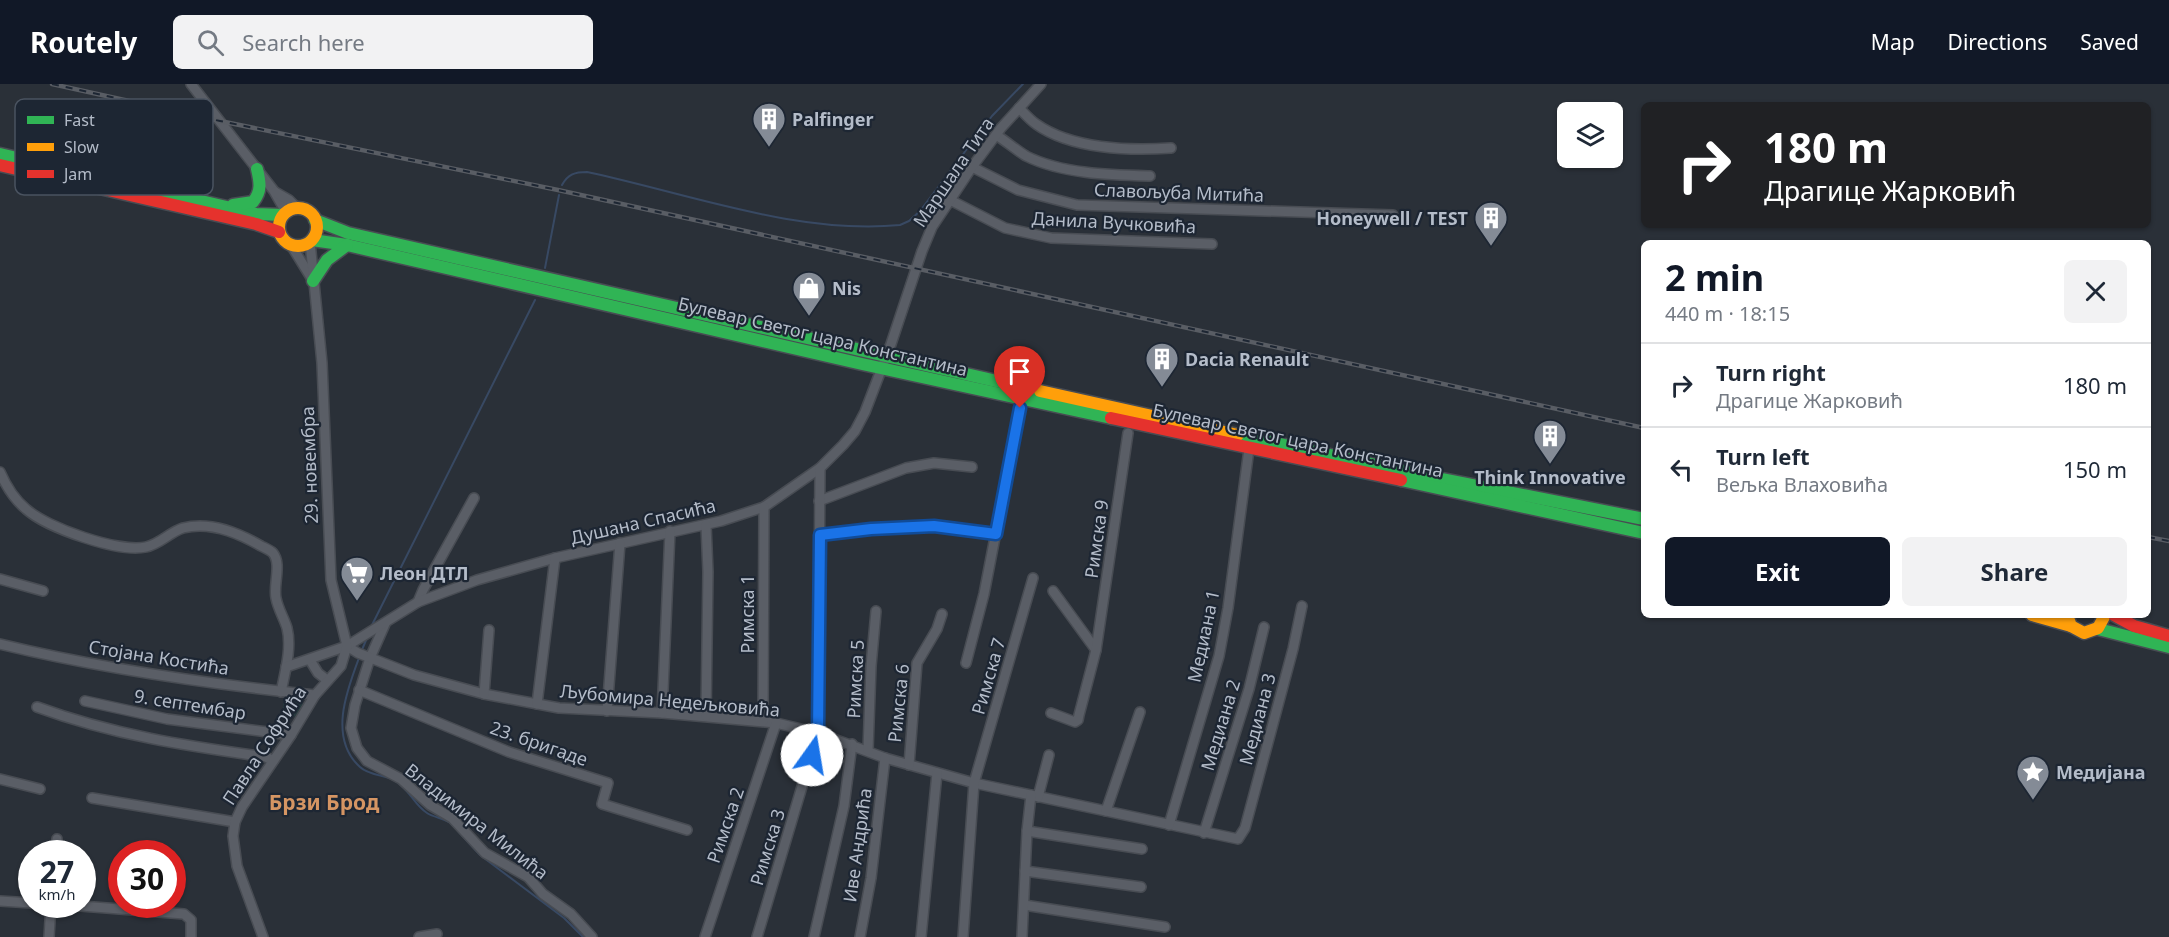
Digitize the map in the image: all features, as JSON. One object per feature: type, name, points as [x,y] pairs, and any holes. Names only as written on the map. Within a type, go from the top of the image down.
[{"type":"main road","points":[[0,154],[15,158]]},
{"type":"main road","points":[[0,165],[15,168]]},
{"type":"main road","points":[[218,205],[241,205],[253,202],[260,194],[261,187],[257,169]]},
{"type":"main road","points":[[130,195],[256,224],[279,232]]},
{"type":"main road","points":[[175,195],[256,214],[289,212],[310,213],[315,220],[316,233],[311,241],[298,246],[285,241],[279,232],[279,223],[289,212]]},
{"type":"main road","name":"Булевар Светог цара Константина","points":[[315,220],[348,233],[1249,449],[1641,532]]},
{"type":"main road","name":"Булевар Светог цара Константина","points":[[311,241],[347,245],[884,362],[1641,518]]},
{"type":"main road","points":[[313,281],[325,260],[347,245]]},
{"type":"main road","points":[[2098,629],[2104,618]]},
{"type":"main road","points":[[2119,618],[2134,626],[2169,636]]},
{"type":"main road","points":[[2069,620],[2084,633],[2098,629],[2169,647]]},
{"type":"street","points":[[191,84],[202,99]]},
{"type":"street","name":"Маршала Тита","points":[[884,362],[927,238],[972,167],[996,135],[1041,84]]},
{"type":"street","points":[[1019,108],[1036,124],[1057,135],[1087,143],[1113,147],[1171,148]]},
{"type":"street","points":[[213,113],[274,191],[288,200],[289,212]]},
{"type":"street","points":[[996,135],[1027,156],[1069,170],[1150,176]]},
{"type":"street","name":"Славољуба Митића","points":[[972,167],[1018,190],[1077,206],[1393,215]]},
{"type":"street","name":"Данила Вучковића","points":[[950,200],[1005,228],[1051,238],[1212,244]]},
{"type":"street","name":"29. новембра","points":[[311,241],[322,363],[331,580],[347,646]]},
{"type":"street","name":"29. новембра","points":[[291,245],[313,281]]},
{"type":"street","name":"Душана Спасића","points":[[286,667],[347,646],[418,602],[477,580],[555,558],[670,531],[706,525],[764,507],[820,468],[843,445],[855,430],[884,362]]},
{"type":"street","points":[[966,663],[984,594],[1020,408]]},
{"type":"street","name":"Римска 9","points":[[1051,712],[1069,722],[1078,720],[1096,650],[1128,433]]},
{"type":"street","name":"Медиана 1","points":[[1168,825],[1219,656],[1228,608],[1249,449]]},
{"type":"street","points":[[819,501],[906,468],[934,463],[972,467]]},
{"type":"street","name":"Римска 3","points":[[758,937],[818,733],[820,468]]},
{"type":"street","points":[[0,472],[18,501],[35,516],[68,532],[91,539],[122,546],[143,547],[180,529],[201,526],[221,529],[246,537],[272,552],[277,564],[275,595],[288,640],[281,692]]},
{"type":"street","points":[[418,602],[474,498]]},
{"type":"street","name":"Римска 1","points":[[763,721],[764,507]]},
{"type":"street","points":[[706,525],[708,572],[706,716]]},
{"type":"street","points":[[820,535],[871,529],[934,526],[996,534]]},
{"type":"street","points":[[662,712],[670,531]]},
{"type":"street","points":[[607,711],[620,543]]},
{"type":"street","points":[[537,704],[555,558]]},
{"type":"street","name":"Римска 7","points":[[963,937],[974,783],[1033,578]]},
{"type":"street","points":[[0,579],[43,591]]},
{"type":"street","points":[[1053,591],[1096,650]]},
{"type":"street","name":"Медиана 3","points":[[1238,839],[1245,828],[1293,649],[1302,606]]},
{"type":"street","name":"Римска 5","points":[[867,750],[876,611]]},
{"type":"street","name":"Римска 6","points":[[909,765],[917,663],[937,629],[942,614]]},
{"type":"street","name":"Владимира Милића","points":[[385,624],[364,655],[351,728],[357,748],[367,761],[401,779],[430,805],[452,818],[485,852],[528,878],[543,894],[571,914],[592,937]]},
{"type":"street","name":"Медиана 2","points":[[1204,832],[1249,689],[1264,627]]},
{"type":"street","points":[[484,694],[489,630]]},
{"type":"street","name":"Стојана Костића","points":[[0,644],[129,671],[315,695]]},
{"type":"street","name":"Љубомира Недељковића","points":[[347,646],[414,675],[484,694],[559,708],[662,712],[776,723],[818,733],[885,758],[974,783],[1238,839]]},
{"type":"street","name":"Павла Софрића","points":[[263,937],[237,866],[233,836],[235,822],[242,807],[315,695],[340,666],[347,646]]},
{"type":"street","points":[[310,660],[318,674],[327,680]]},
{"type":"street","name":"23. бригаде","points":[[359,690],[509,752],[608,783],[602,804],[687,830]]},
{"type":"street","name":"9. септембар","points":[[85,701],[167,719],[291,735]]},
{"type":"street","points":[[37,707],[96,727],[143,738],[266,757],[273,761]]},
{"type":"street","points":[[1106,811],[1140,712]]},
{"type":"street","name":"Римска 2","points":[[705,937],[776,723]]},
{"type":"street","points":[[814,937],[844,806],[852,744]]},
{"type":"street","points":[[1022,937],[1027,831],[1034,796],[1049,754]]},
{"type":"street","name":"Иве Андрића","points":[[860,937],[871,878],[885,758]]},
{"type":"street","points":[[921,937],[937,773]]},
{"type":"street","points":[[0,779],[40,789]]},
{"type":"street","points":[[92,798],[235,822]]},
{"type":"street","points":[[1027,831],[1142,849]]},
{"type":"street","points":[[1025,871],[1141,887]]},
{"type":"street","points":[[0,901],[18,902]]},
{"type":"street","points":[[1024,905],[1165,927]]},
{"type":"street","points":[[96,907],[184,914],[192,922],[191,937]]},
{"type":"street","points":[[49,937],[51,918]]},
{"type":"street","points":[[419,937],[437,934]]},
{"type":"green space","points":[[284,699],[302,702],[304,707],[297,717],[282,715]]},
{"type":"waterway","points":[[562,185],[572,174],[587,172],[782,218],[822,224],[900,225],[909,221],[920,211],[992,116],[1023,84]]},
{"type":"waterway","points":[[545,268],[559,195]]},
{"type":"waterway","points":[[371,627],[535,300]]},
{"type":"waterway","points":[[361,652],[367,638]]},
{"type":"waterway","points":[[359,658],[343,714],[342,728],[350,755],[363,770],[399,783],[418,806],[427,813],[452,824]]},
{"type":"waterway","points":[[458,831],[480,855],[564,918],[583,937]]},
{"type":"railway","points":[[52,84],[120,99]]},
{"type":"railway","points":[[213,119],[558,190],[1641,427]]},
{"type":"railway","points":[[2151,538],[2169,541]]},
{"type":"traffic: fast","points":[[0,154],[15,158]]},
{"type":"traffic: fast","points":[[233,205],[253,202],[256,198],[259,186],[257,169]]},
{"type":"traffic: fast","points":[[175,195],[256,214],[283,215]]},
{"type":"traffic: fast","points":[[315,220],[348,233],[1040,391]]},
{"type":"traffic: fast","points":[[312,240],[347,245],[862,364],[1111,418]]},
{"type":"traffic: fast","points":[[313,281],[327,260],[347,245]]},
{"type":"traffic: fast","points":[[1238,435],[1412,473],[1641,518]]},
{"type":"traffic: fast","points":[[1401,480],[1641,532]]},
{"type":"traffic: fast","points":[[2098,629],[2169,647]]},
{"type":"traffic: slow","points":[[298,208],[311,214],[317,227],[311,240],[298,246],[285,240],[279,227],[285,214],[298,208]]},
{"type":"traffic: slow","points":[[1040,391],[1238,435]]},
{"type":"traffic: slow","points":[[2043,618],[2071,626]]},
{"type":"traffic: slow","points":[[2068,618],[2071,626],[2084,633],[2098,628],[2103,618]]},
{"type":"traffic: jam","points":[[0,165],[15,168]]},
{"type":"traffic: jam","points":[[130,195],[256,224],[279,232]]},
{"type":"traffic: jam","points":[[1111,418],[1401,480]]},
{"type":"traffic: jam","points":[[2119,618],[2134,626],[2169,636]]},
{"type":"place","name":"Palfinger","points":[[769,148]]},
{"type":"place","name":"Honeywell / TEST","points":[[1491,247]]},
{"type":"place","name":"Nis","points":[[809,317]]},
{"type":"place","name":"Dacia Renault","points":[[1162,388]]},
{"type":"place","name":"Think Innovative","points":[[1550,465]]},
{"type":"place","name":"Леон ДТЛ","points":[[357,602]]},
{"type":"place","name":"Медијана","points":[[2033,801]]},
{"type":"district","name":"Брзи Брод","points":[[324,802]]},
{"type":"route","points":[[812,755],[818,733],[820,535],[871,529],[934,526],[996,534],[1020,408]]}]
